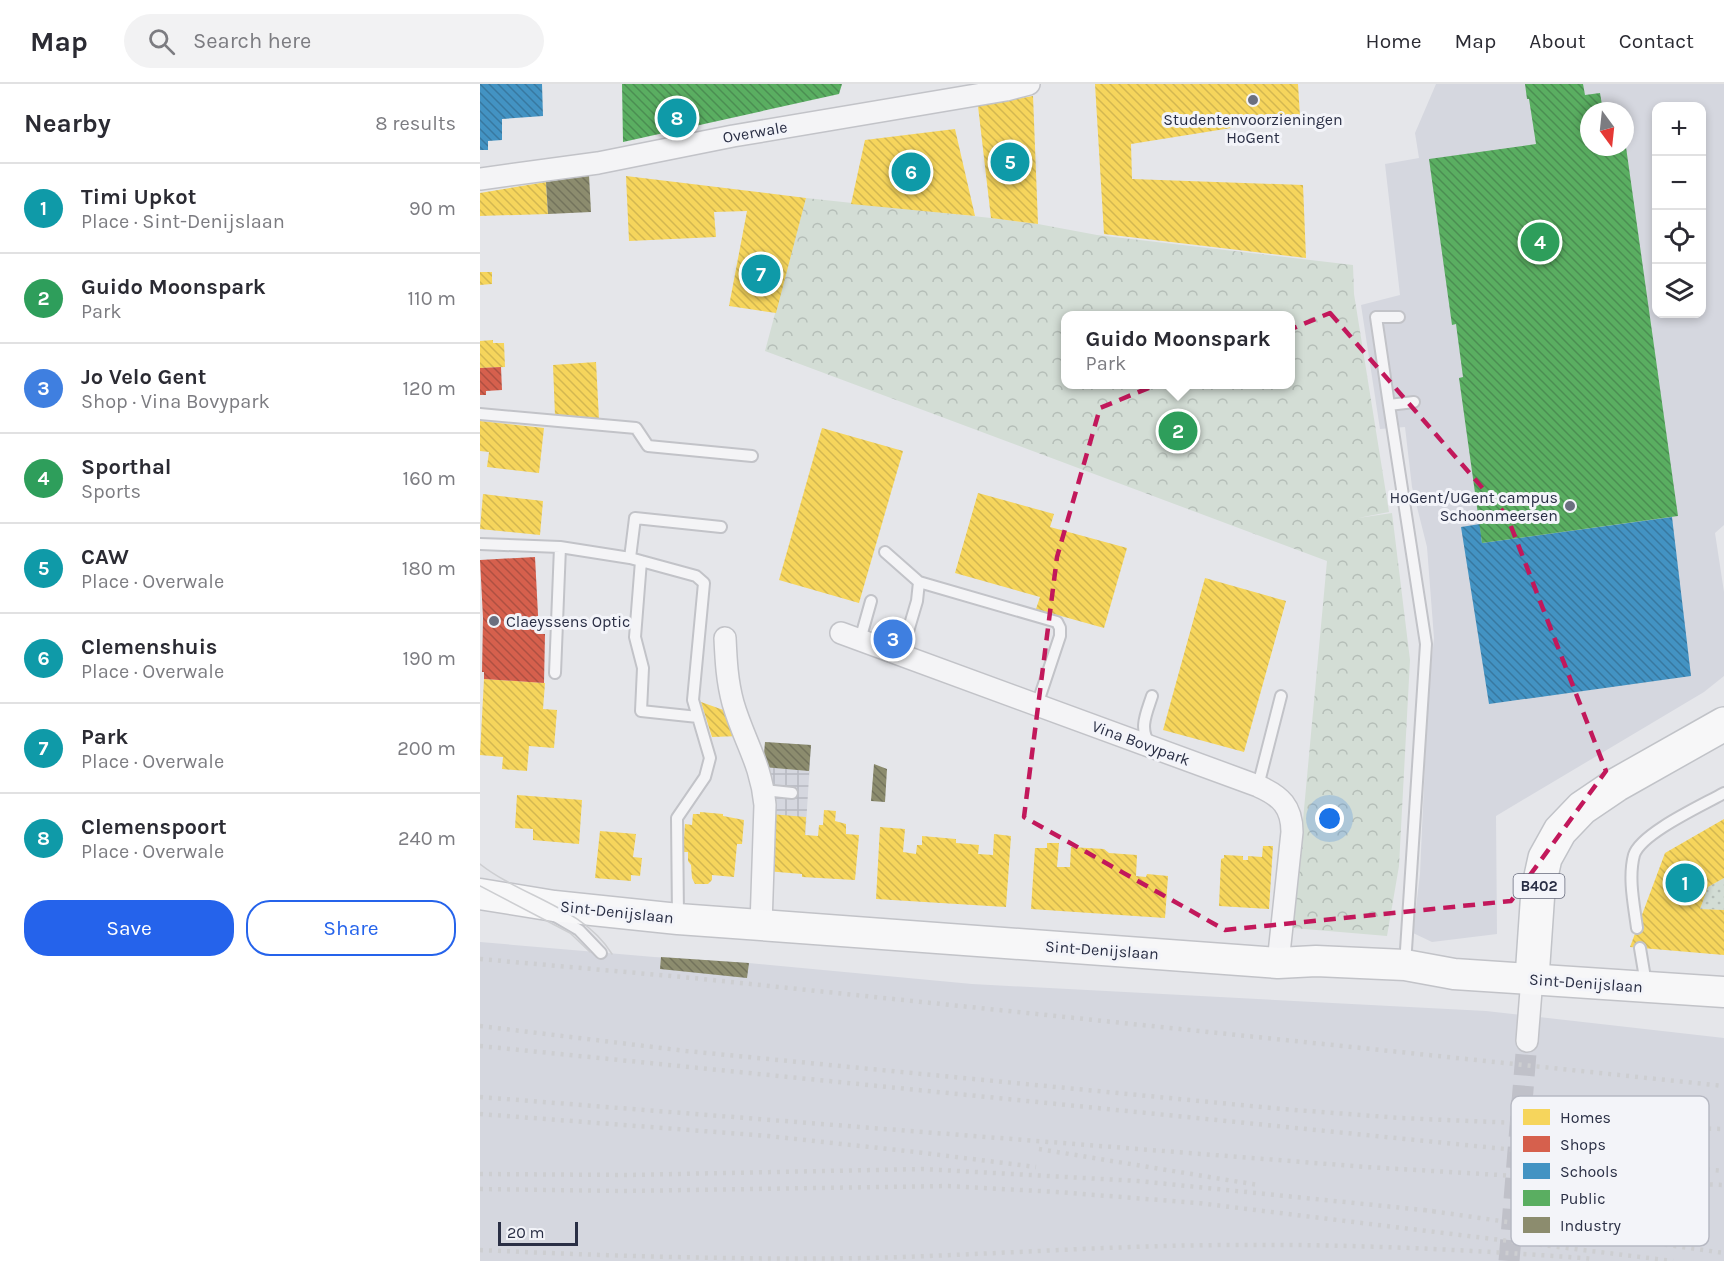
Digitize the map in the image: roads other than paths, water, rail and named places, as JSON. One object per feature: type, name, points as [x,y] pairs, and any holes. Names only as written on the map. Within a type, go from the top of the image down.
[{"type":"main road","name":"B402","points":[[1532,978],[1538,890],[1545,858],[1560,831],[1582,808],[1616,785],[1724,724]]},
{"type":"street","name":"Overwale","points":[[480,179],[598,163],[733,136],[1006,90],[1029,84]]},
{"type":"street","name":"Vina Bovypark","points":[[851,637],[1258,786],[1278,796],[1284,801],[1291,814],[1292,824],[1278,963]]},
{"type":"street","points":[[725,638],[729,687],[757,761],[764,790],[761,925]]},
{"type":"street","points":[[480,875],[526,902]]},
{"type":"street","name":"Sint-Denijslaan","points":[[480,894],[526,902],[678,919],[1278,963],[1405,965],[1454,974],[1724,992]]},
{"type":"street","points":[[1527,1041],[1532,978]]},
{"type":"lane","points":[[1399,317],[1376,317],[1426,644],[1405,965]]},
{"type":"lane","points":[[1389,405],[1414,402]]},
{"type":"lane","points":[[480,414],[636,428],[648,446],[752,456]]},
{"type":"lane","points":[[630,558],[635,518],[721,527]]},
{"type":"lane","points":[[480,544],[560,547],[630,558],[696,576],[704,583],[693,700],[710,758],[705,777],[677,818],[678,919]]},
{"type":"lane","points":[[555,673],[560,547]]},
{"type":"lane","points":[[885,552],[919,582],[1057,622],[1060,636],[1037,705]]},
{"type":"lane","points":[[641,561],[634,638],[643,668],[641,711],[698,717]]},
{"type":"lane","points":[[901,655],[917,600],[919,582]]},
{"type":"lane","points":[[851,637],[872,601]]},
{"type":"lane","points":[[1152,696],[1144,723],[1144,735],[1148,743],[1157,749]]},
{"type":"lane","points":[[1258,786],[1281,696]]},
{"type":"lane","points":[[764,790],[792,793]]},
{"type":"lane","points":[[1637,928],[1632,872],[1635,853],[1642,841],[1724,793]]},
{"type":"lane","points":[[526,902],[579,930],[601,953]]},
{"type":"lane","points":[[1640,948],[1646,987]]},
{"type":"tunnel","points":[[1522,1096],[1527,1041]]},
{"type":"tunnel","points":[[1509,1261],[1511,1237]]},
{"type":"tram line","points":[[480,864],[569,914],[600,938],[612,954]]},
{"type":"tram line","points":[[480,886],[570,933],[590,952]]},
{"type":"railway","points":[[480,959],[693,978],[1724,1086]]},
{"type":"railway","points":[[480,1026],[686,1051],[1282,1109],[1400,1118],[1511,1123]]},
{"type":"railway","points":[[480,1046],[1511,1150]]},
{"type":"railway","points":[[480,1097],[1366,1167],[1511,1176]]},
{"type":"railway","points":[[480,1114],[768,1136],[1036,1167]]},
{"type":"railway","points":[[1709,1129],[1724,1129]]},
{"type":"railway","points":[[1039,1149],[1258,1185]]},
{"type":"railway","points":[[480,1174],[628,1175],[923,1169],[1138,1181],[1433,1211]]},
{"type":"railway","points":[[1709,1169],[1724,1171]]},
{"type":"railway","points":[[1709,1184],[1724,1185]]},
{"type":"railway","points":[[480,1189],[624,1191],[948,1186],[1198,1203],[1511,1241]]},
{"type":"railway","points":[[1424,1210],[1511,1222]]},
{"type":"railway","points":[[480,1250],[674,1257],[867,1258],[1191,1245],[1282,1245],[1416,1248],[1595,1259]]},
{"type":"railway","points":[[1550,1246],[1673,1261]]},
{"type":"railway","points":[[1675,1246],[1724,1253]]},
{"type":"place","name":"Studentenvoorzieningen HoGent","points":[[1253,100]]},
{"type":"place","name":"Clemenspoort","points":[[677,118]]},
{"type":"place","name":"CAW","points":[[1010,162]]},
{"type":"place","name":"Clemenshuis","points":[[911,172]]},
{"type":"place","name":"Sporthal","points":[[1540,242]]},
{"type":"place","name":"Park","points":[[761,274]]},
{"type":"place","name":"Guido Moonspark","points":[[1178,431]]},
{"type":"place","name":"HoGent/UGent campus Schoonmeersen","points":[[1570,506]]},
{"type":"place","name":"Claeyssens Optic","points":[[494,621]]},
{"type":"place","name":"Jo Velo Gent","points":[[893,639]]},
{"type":"place","name":"Timi Upkot","points":[[1685,883]]}]
